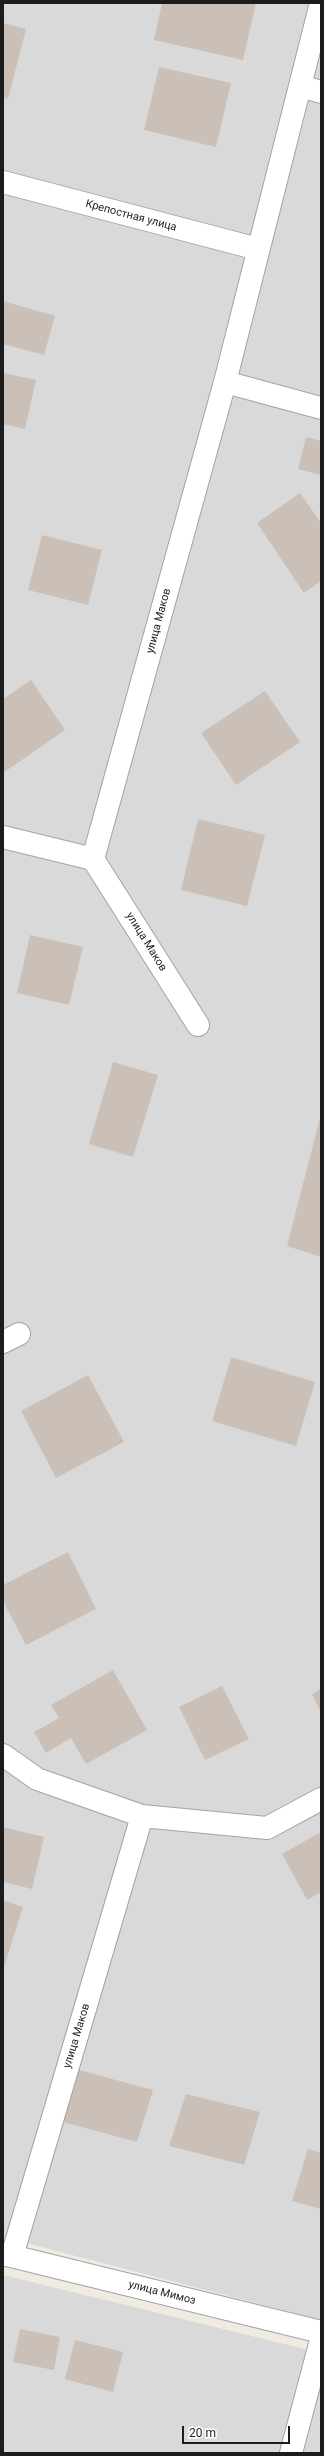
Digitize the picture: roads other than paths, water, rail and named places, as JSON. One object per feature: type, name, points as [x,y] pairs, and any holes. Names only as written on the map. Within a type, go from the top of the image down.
[{"type":"street","points":[[321,3],[225,382],[321,408]]},
{"type":"street","points":[[300,86],[321,92]]},
{"type":"street","name":"Крепостная улица","points":[[3,182],[258,249]]},
{"type":"street","name":"улица Маков","points":[[198,1025],[93,859],[225,382]]},
{"type":"street","points":[[3,837],[93,859]]},
{"type":"street","points":[[3,1755],[37,1779],[142,1816],[267,1828],[321,1799]]},
{"type":"street","name":"улица Маков","points":[[7,2255],[142,1816]]},
{"type":"street","name":"улица Мимоз","points":[[7,2255],[321,2332]]},
{"type":"street","points":[[291,2453],[321,2340]]}]
